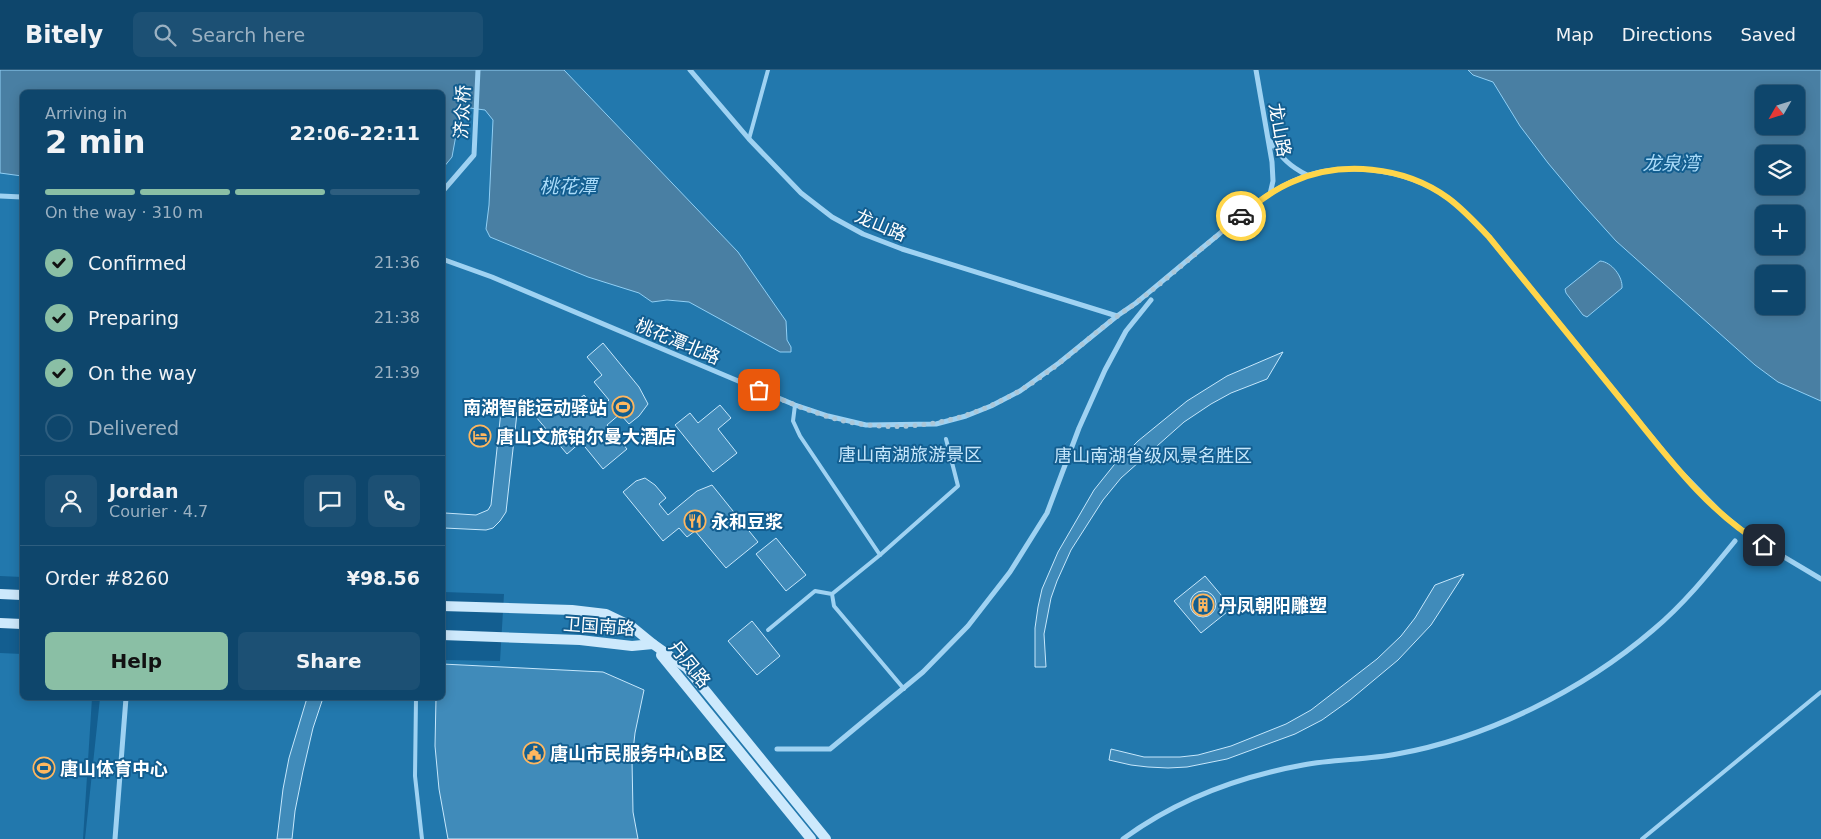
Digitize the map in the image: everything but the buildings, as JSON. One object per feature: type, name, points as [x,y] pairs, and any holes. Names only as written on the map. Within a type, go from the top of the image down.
[{"type":"main road","points":[[0,594],[20,594]]},
{"type":"main road","name":"卫国南路","points":[[445,606],[572,610],[606,614],[632,626],[653,644]]},
{"type":"main road","points":[[0,623],[20,624]]},
{"type":"main road","name":"卫国南路","points":[[445,636],[580,640],[632,646],[653,644]]},
{"type":"main road","name":"丹凤路","points":[[653,644],[811,839]]},
{"type":"main road","name":"丹凤路","points":[[653,644],[686,668],[826,839]]},
{"type":"street","name":"济众桥","points":[[445,188],[474,154],[478,70]]},
{"type":"street","name":"龙山路","points":[[690,70],[749,139],[801,193],[832,217],[863,234],[902,249],[1117,316]]},
{"type":"street","name":"龙山路","points":[[1256,70],[1272,162],[1270,194]]},
{"type":"street","points":[[1268,138],[1282,159],[1307,176]]},
{"type":"street","name":"桃花潭北路","points":[[445,260],[795,405],[828,416],[866,425],[927,424],[943,422],[991,406],[1020,391],[1136,303],[1250,208],[1289,182],[1307,176],[1340,170],[1363,169],[1384,171],[1408,177],[1427,186],[1447,198],[1469,216],[1489,237],[1676,467],[1702,495],[1749,536],[1821,579]]},
{"type":"street","points":[[0,196],[20,197]]},
{"type":"street","points":[[777,749],[830,749],[904,689],[947,649],[989,601],[1029,544],[1047,513],[1079,428],[1104,370],[1126,331],[1151,300]]},
{"type":"street","points":[[1122,839],[1169,808],[1246,778],[1304,764],[1396,754],[1443,743],[1511,718],[1590,676],[1653,630],[1701,583],[1734,541]]},
{"type":"street","points":[[116,839],[126,700]]},
{"type":"lane","points":[[749,139],[768,70]]},
{"type":"lane","points":[[795,405],[793,421],[800,436],[880,555]]},
{"type":"lane","points":[[768,630],[816,591],[832,594],[880,555],[958,486],[946,439]]},
{"type":"lane","points":[[832,594],[834,606],[904,689]]},
{"type":"lane","points":[[1642,839],[1821,692]]},
{"type":"lane","points":[[416,700],[415,776],[422,839]]},
{"type":"green space","name":"唐山南湖旅游景区","points":[[0,70],[1821,70],[1821,839],[85,839],[100,700],[445,700],[445,660],[500,661],[504,594],[445,592],[445,90],[20,90],[20,577],[0,576]]},
{"type":"green space","name":"唐山体育中心","points":[[0,653],[20,654],[20,700],[92,700],[83,839],[0,839]]},
{"type":"water","name":"桃花潭","points":[[0,70],[564,70],[738,252],[786,321],[787,340],[791,347],[791,352],[780,352],[689,302],[667,300],[652,302],[639,293],[588,277],[490,237],[486,229],[493,120],[485,110],[470,108],[460,113],[452,157],[445,166],[445,90],[20,90],[20,176],[0,173]]},
{"type":"water","name":"龙泉湾","points":[[1468,70],[1821,70],[1821,401],[1778,382],[1755,365],[1616,241],[1548,163],[1520,126],[1493,82],[1473,75]]},
{"type":"water","points":[[1600,261],[1609,264],[1616,271],[1621,279],[1622,288],[1587,317],[1583,315],[1565,289]]},
{"type":"way so far","points":[[759,390],[828,416],[866,425],[936,424],[966,416],[1020,391],[1059,363],[1136,303],[1241,216]]},
{"type":"place","name":"南湖智能运动驿站","points":[[623,407]]},
{"type":"place","name":"唐山文旅铂尔曼大酒店","points":[[480,436]]},
{"type":"place","name":"永和豆浆","points":[[695,521]]},
{"type":"place","name":"丹凤朝阳雕塑","points":[[1203,605]]},
{"type":"place","name":"唐山市民服务中心B区","points":[[534,753]]},
{"type":"place","name":"唐山体育中心","points":[[44,768]]},
{"type":"route","points":[[1241,216],[1289,182],[1307,176],[1340,170],[1363,169],[1384,171],[1408,177],[1447,198],[1469,216],[1489,237],[1676,467],[1722,514],[1749,536],[1764,545]]},
{"type":"park label","name":"唐山南湖省级风景名胜区","points":[[1153,455]]}]
